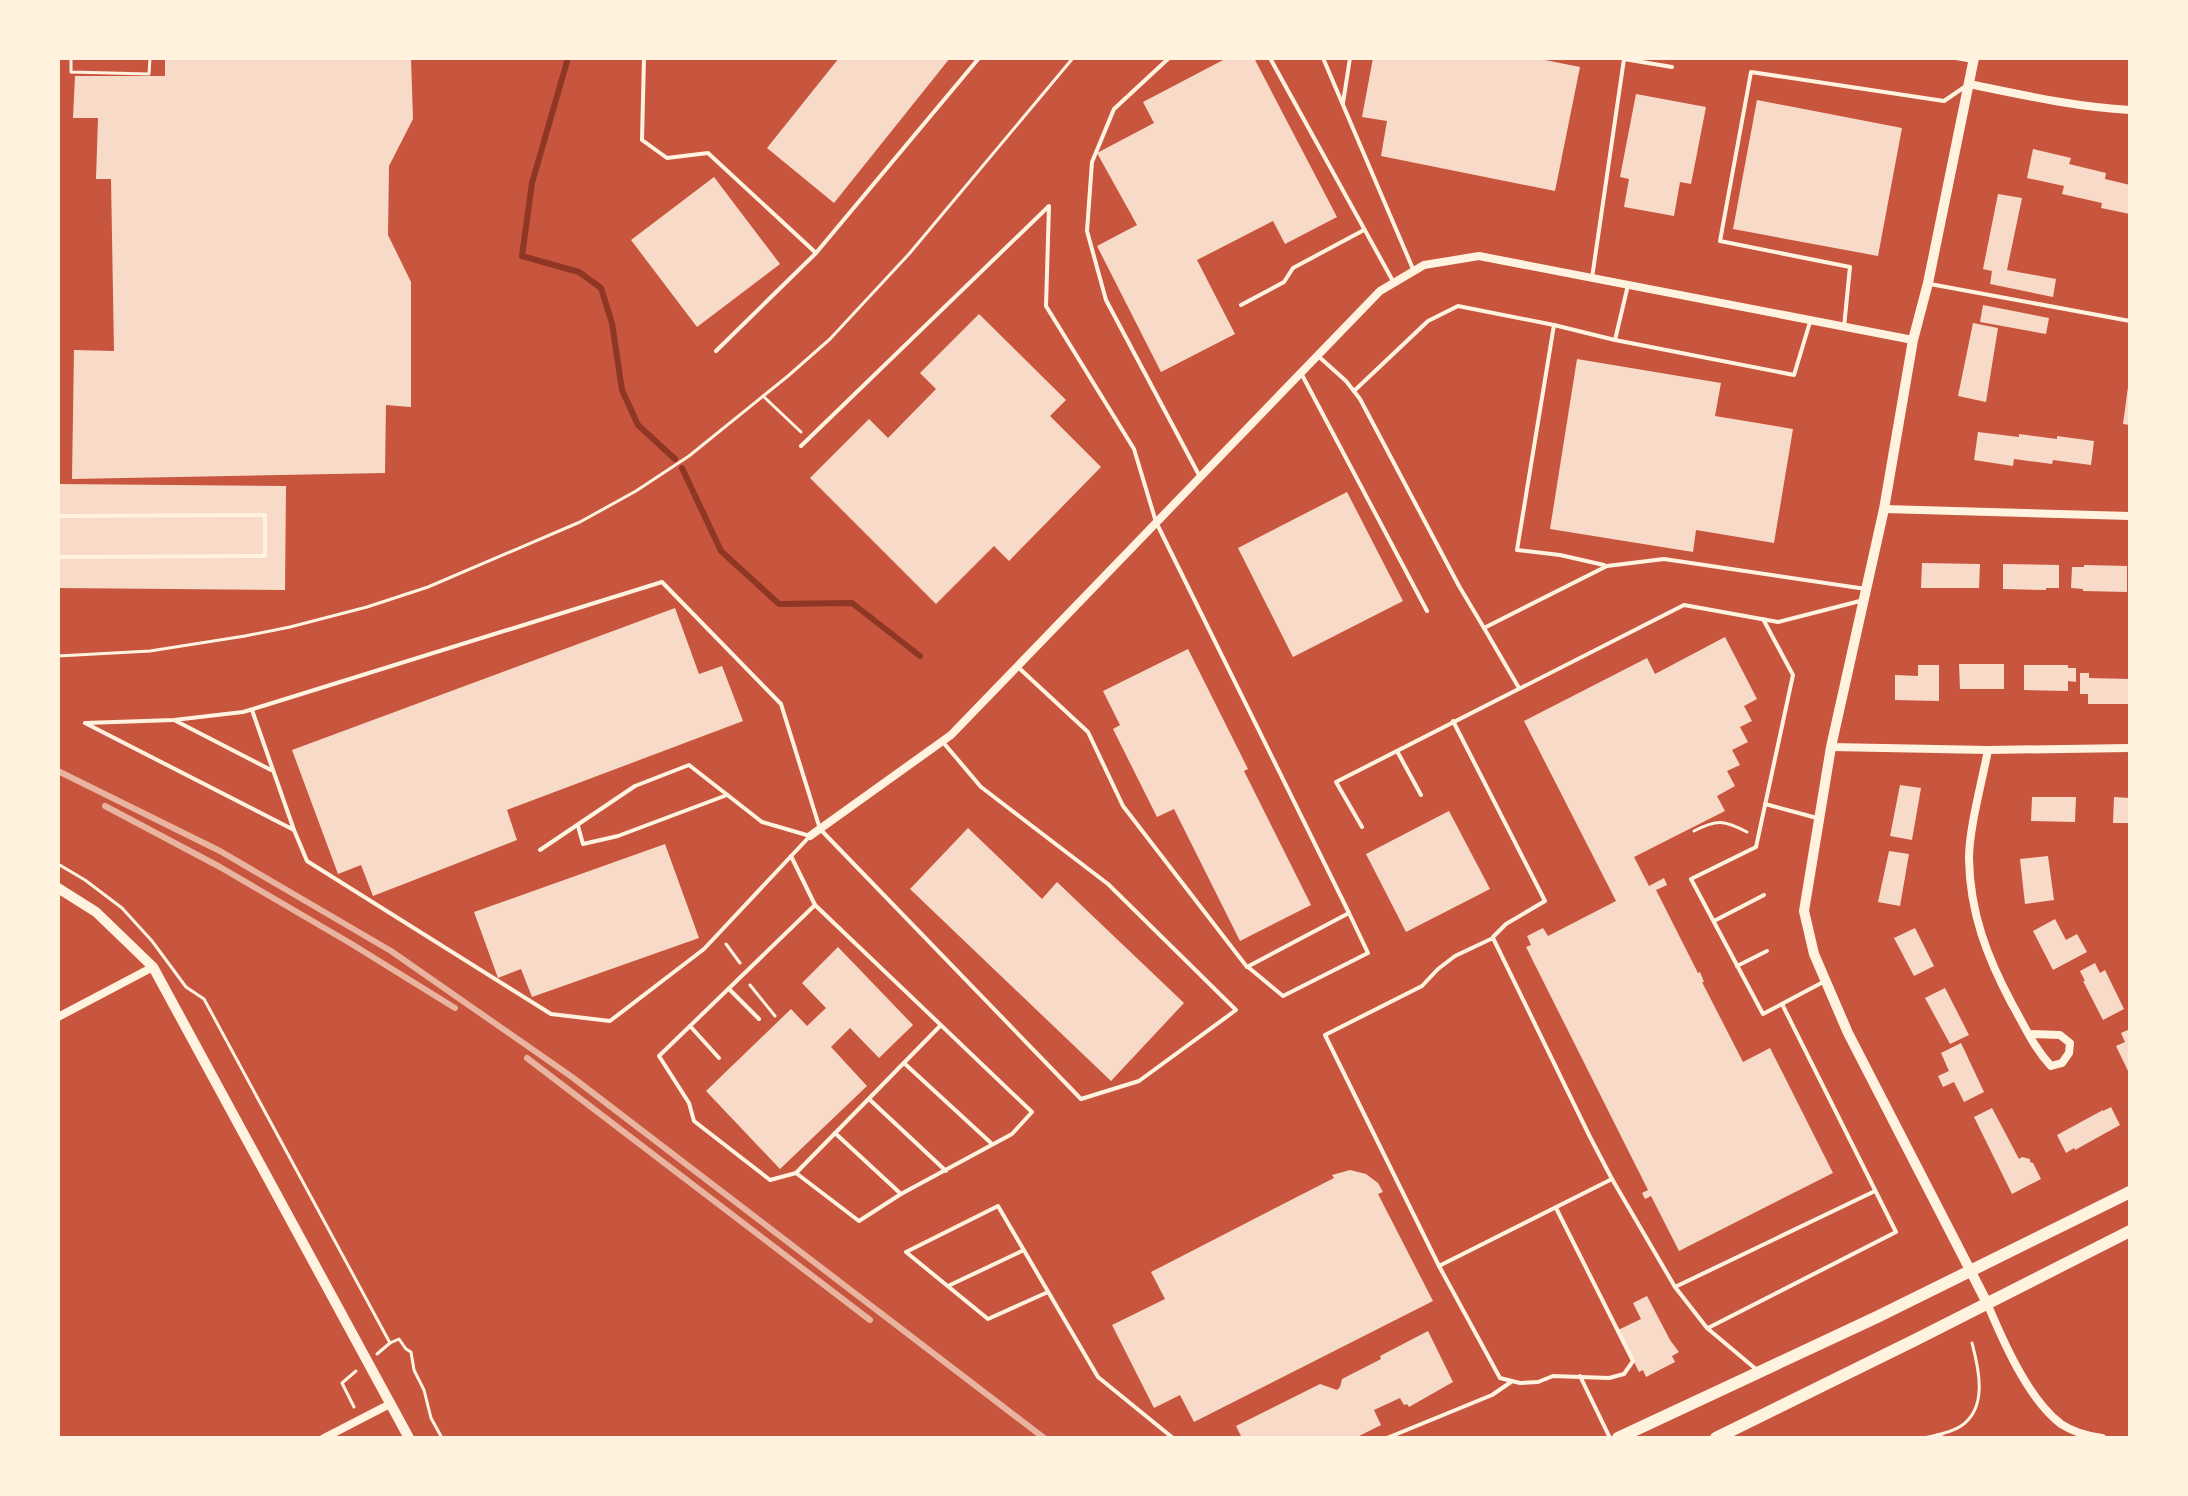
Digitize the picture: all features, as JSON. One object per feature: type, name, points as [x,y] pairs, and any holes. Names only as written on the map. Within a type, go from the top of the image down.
[{"type":"main road","points":[[1618,1438],[1972,1271],[2130,1192]]},
{"type":"main road","points":[[1716,1438],[2130,1231]]},
{"type":"street","points":[[1974,59],[1928,283],[1913,340],[1884,509],[1831,747],[1804,911],[1814,954],[1848,1033],[1972,1271],[1998,1330],[2040,1404],[2063,1425],[2102,1438]]},
{"type":"street","points":[[1969,84],[2078,106],[2130,110]]},
{"type":"street","points":[[810,836],[951,735],[1380,291],[1424,265],[1479,256],[1913,340]]},
{"type":"street","points":[[1884,509],[2130,516]]},
{"type":"street","points":[[1831,747],[1988,750],[2130,748]]},
{"type":"street","points":[[1988,750],[1969,856],[1974,913],[1993,968],[2040,1055],[2051,1066],[2062,1063],[2069,1053],[2070,1043],[2060,1035],[2029,1034]]},
{"type":"street","points":[[58,888],[96,912],[153,967],[409,1438]]},
{"type":"street","points":[[58,1017],[153,967]]},
{"type":"street","points":[[324,1438],[390,1404]]},
{"type":"lane","points":[[644,58],[642,140],[667,158],[708,153],[816,253]]},
{"type":"lane","points":[[716,351],[816,253],[979,58]]},
{"type":"lane","points":[[1169,58],[1114,109],[1092,162],[1087,231],[1106,300],[1200,477]]},
{"type":"lane","points":[[1270,58],[1394,283]]},
{"type":"lane","points":[[1323,58],[1414,271]]},
{"type":"lane","points":[[1343,104],[1350,58]]},
{"type":"lane","points":[[1956,58],[1974,59]]},
{"type":"lane","points":[[1592,278],[1624,59],[1672,67]]},
{"type":"lane","points":[[1844,327],[1850,267],[1720,241],[1751,72],[1944,101],[1969,84]]},
{"type":"lane","points":[[801,446],[1049,206],[1046,306],[1134,449],[1156,522],[1368,953],[1283,996],[1247,967],[1123,806],[1088,732],[1017,666]]},
{"type":"lane","points":[[1241,305],[1284,282],[1293,268],[1364,230]]},
{"type":"lane","points":[[1928,283],[2130,321]]},
{"type":"lane","points":[[1615,340],[1628,285]]},
{"type":"lane","points":[[1354,391],[1428,321],[1458,306],[1794,375],[1811,320]]},
{"type":"lane","points":[[1554,325],[1517,550],[1560,555],[1607,566]]},
{"type":"lane","points":[[1317,355],[1346,381],[1360,399],[1459,586],[1519,688]]},
{"type":"lane","points":[[1301,372],[1427,611]]},
{"type":"lane","points":[[58,516],[265,515],[265,556],[58,557]]},
{"type":"lane","points":[[1484,628],[1607,566],[1664,559],[1865,594]]},
{"type":"lane","points":[[294,830],[85,723],[174,720],[252,710],[662,582],[781,704],[820,829],[1081,1099],[1139,1081],[1236,1010],[1108,884],[981,787],[942,741]]},
{"type":"lane","points":[[1362,827],[1336,782],[1684,605],[1778,622],[1865,594]]},
{"type":"lane","points":[[1763,619],[1793,675],[1756,847],[1691,879],[1763,1014],[1827,981]]},
{"type":"lane","points":[[252,710],[307,861],[551,1014],[610,1021],[704,949],[810,836],[762,822],[689,765],[635,786],[540,850]]},
{"type":"lane","points":[[174,720],[273,772]]},
{"type":"lane","points":[[1453,721],[1545,901],[1506,924],[1493,938],[1455,956],[1422,986],[1325,1035],[1439,1266],[1500,1378],[1511,1382],[1538,1382],[1553,1376],[1609,1378],[1624,1374],[1633,1361],[1556,1208]]},
{"type":"lane","points":[[1397,751],[1421,795]]},
{"type":"lane","points":[[578,826],[583,844],[618,836],[727,795]]},
{"type":"lane","points":[[1765,804],[1819,818]]},
{"type":"lane","points":[[791,855],[815,905],[1032,1112],[1012,1134],[901,1194],[859,1221],[796,1173]]},
{"type":"lane","points":[[1714,921],[1764,895]]},
{"type":"lane","points":[[815,905],[659,1056],[689,1103],[694,1121],[770,1180],[796,1173],[941,1025]]},
{"type":"lane","points":[[1247,967],[1349,913]]},
{"type":"lane","points":[[1493,938],[1612,1179],[1675,1287],[1707,1328],[1759,1372]]},
{"type":"lane","points":[[1737,966],[1767,951]]},
{"type":"lane","points":[[729,989],[759,1019]]},
{"type":"lane","points":[[1707,1328],[1896,1232],[1782,1004]]},
{"type":"lane","points":[[690,1026],[719,1058]]},
{"type":"lane","points":[[904,1063],[991,1144]]},
{"type":"lane","points":[[869,1099],[946,1171]]},
{"type":"lane","points":[[835,1133],[901,1194]]},
{"type":"lane","points":[[1439,1266],[1612,1179]]},
{"type":"lane","points":[[1675,1287],[1875,1191]]},
{"type":"lane","points":[[1048,1292],[988,1319],[906,1252],[998,1206],[1098,1377],[1173,1438]]},
{"type":"lane","points":[[948,1286],[1024,1250]]},
{"type":"lane","points":[[1580,1376],[1610,1438]]},
{"type":"lane","points":[[1387,1438],[1492,1395],[1511,1382]]},
{"type":"path","points":[[71,58],[71,72],[149,74],[150,58]]},
{"type":"path","points":[[58,656],[150,651],[245,636],[407,595],[580,522],[636,491],[689,456],[830,339],[909,254],[1073,58]]},
{"type":"path","points":[[763,396],[808,439]]},
{"type":"path","points":[[1694,831],[1712,821],[1733,825],[1758,838]]},
{"type":"path","points":[[58,864],[122,908],[152,941],[186,987],[204,999],[390,1343]]},
{"type":"path","points":[[360,1419],[342,1383],[399,1339],[411,1352],[431,1418],[442,1438]]},
{"type":"path","points":[[1924,1438],[1962,1426],[1974,1414],[1980,1388],[1972,1343]]},
{"type":"path","points":[[1937,1435],[1945,1438]]},
{"type":"building","points":[[165,58],[411,58],[413,119],[389,166],[388,235],[411,282],[411,407],[386,405],[385,473],[72,479],[74,350],[114,351],[111,179],[96,179],[98,118],[73,118],[75,76],[165,76]]},
{"type":"building","points":[[839,58],[950,58],[834,203],[767,148]]},
{"type":"building","points":[[1227,58],[1254,58],[1337,217],[1285,244],[1273,221],[1197,260],[1235,334],[1161,372],[1097,246],[1137,225],[1097,153],[1154,123],[1143,102]]},
{"type":"building","points":[[1373,58],[1535,58],[1580,67],[1555,191],[1381,156],[1387,121],[1362,117]]},
{"type":"building","points":[[1636,94],[1706,107],[1691,184],[1680,182],[1674,216],[1624,207],[1629,179],[1620,177]]},
{"type":"building","points":[[1757,100],[1902,128],[1878,256],[1733,229]]},
{"type":"building","points":[[2033,149],[2071,158],[2069,164],[2106,173],[2105,179],[2130,185],[2130,214],[2101,208],[2102,203],[2062,194],[2064,186],[2027,178]]},
{"type":"building","points":[[714,177],[780,264],[697,327],[631,240]]},
{"type":"building","points":[[1998,194],[2022,198],[2007,270],[2056,279],[2053,297],[1990,284],[1992,271],[1983,269]]},
{"type":"building","points":[[1983,305],[2049,318],[2046,334],[1980,322]]},
{"type":"building","points":[[979,314],[1066,400],[1050,416],[1101,467],[1009,561],[994,546],[936,604],[810,478],[869,419],[888,438],[936,389],[920,373]]},
{"type":"building","points":[[1973,323],[1998,328],[1986,402],[1958,396]]},
{"type":"building","points":[[1577,359],[1721,383],[1715,416],[1793,429],[1774,543],[1696,530],[1693,552],[1550,529]]},
{"type":"building","points":[[2130,388],[2130,425],[2123,424]]},
{"type":"building","points":[[1978,432],[2094,441],[2091,465],[2014,459],[2013,466],[1974,460]]},
{"type":"building","points":[[58,484],[286,486],[285,590],[58,588]]},
{"type":"building","points":[[1347,492],[1403,601],[1293,657],[1238,548]]},
{"type":"building","points":[[1922,563],[1980,564],[1979,588],[1921,588]]},
{"type":"building","points":[[2003,564],[2059,565],[2059,588],[2003,589]]},
{"type":"building","points":[[2127,566],[2127,592],[2071,588],[2072,567]]},
{"type":"building","points":[[675,608],[699,674],[722,666],[743,721],[507,810],[517,840],[373,896],[361,865],[338,874],[292,750]]},
{"type":"building","points":[[1725,637],[1757,699],[1744,706],[1752,721],[1740,727],[1748,742],[1732,750],[1740,765],[1727,771],[1735,786],[1717,796],[1725,811],[1634,857],[1649,886],[1664,878],[1667,885],[1656,890],[1743,1062],[1770,1048],[1833,1173],[1679,1251],[1651,1196],[1645,1199],[1642,1193],[1648,1190],[1526,947],[1531,945],[1527,936],[1543,928],[1548,936],[1616,901],[1524,721],[1647,658],[1655,674]]},
{"type":"building","points":[[1188,649],[1311,905],[1240,941],[1174,809],[1157,817],[1113,729],[1120,725],[1103,691]]},
{"type":"building","points":[[1959,664],[2004,664],[2004,689],[1960,689]]},
{"type":"building","points":[[1918,665],[1939,665],[1939,701],[1895,700],[1895,675],[1918,676]]},
{"type":"building","points":[[2024,665],[2068,665],[2068,668],[2076,668],[2076,682],[2068,681],[2068,691],[2024,690]]},
{"type":"building","points":[[2080,673],[2089,673],[2089,678],[2130,679],[2130,704],[2088,704],[2088,694],[2080,694]]},
{"type":"building","points":[[1900,785],[1921,788],[1912,840],[1890,836]]},
{"type":"building","points":[[2032,797],[2076,797],[2075,822],[2031,821]]},
{"type":"building","points":[[2114,797],[2130,798],[2130,823],[2113,823]]},
{"type":"building","points":[[1449,811],[1490,889],[1406,932],[1366,854]]},
{"type":"building","points":[[968,828],[1042,899],[1057,882],[1184,1003],[1111,1081],[910,889]]},
{"type":"building","points":[[665,844],[699,938],[532,997],[521,969],[498,978],[474,912]]},
{"type":"building","points":[[1889,851],[1909,854],[1900,906],[1878,902]]},
{"type":"building","points":[[2048,856],[2054,900],[2025,904],[2020,859]]},
{"type":"building","points":[[2055,919],[2066,940],[2077,934],[2087,952],[2053,970],[2033,931]]},
{"type":"building","points":[[1915,928],[1934,966],[1914,976],[1894,938]]},
{"type":"building","points":[[838,947],[913,1025],[879,1058],[850,1028],[831,1047],[867,1086],[780,1169],[706,1091],[791,1009],[807,1026],[826,1008],[802,983]]},
{"type":"building","points":[[2095,963],[2100,973],[2105,970],[2124,1009],[2103,1020],[2080,971]]},
{"type":"building","points":[[1945,988],[1969,1035],[1950,1044],[1925,998]]},
{"type":"building","points":[[2130,1029],[2130,1075],[2116,1046],[2125,1042],[2121,1033]]},
{"type":"building","points":[[1961,1043],[1984,1092],[1964,1102],[1954,1082],[1943,1087],[1938,1076],[1949,1071],[1941,1053]]},
{"type":"building","points":[[2111,1107],[2120,1125],[2066,1153],[2057,1135]]},
{"type":"building","points":[[1992,1108],[2019,1159],[2030,1159],[2041,1179],[2012,1194],[1974,1117]]},
{"type":"building","points":[[1350,1170],[1366,1174],[1378,1183],[1383,1192],[1378,1194],[1433,1301],[1194,1422],[1180,1395],[1154,1408],[1112,1325],[1165,1299],[1151,1272],[1334,1178],[1332,1175]]},
{"type":"building","points":[[1647,1296],[1679,1352],[1672,1356],[1675,1362],[1646,1377],[1643,1370],[1639,1372],[1618,1330],[1641,1319],[1633,1303]]},
{"type":"building","points":[[1428,1331],[1453,1382],[1409,1407],[1400,1398],[1374,1410],[1381,1425],[1355,1438],[1242,1438],[1236,1426],[1320,1384],[1337,1390],[1342,1379]]},
{"type":"waterway","points":[[568,58],[532,183],[522,256],[579,272],[601,288],[612,323],[622,390],[638,425],[675,459]]},
{"type":"waterway","points":[[682,468],[721,551],[779,604],[852,603],[920,656]]},
{"type":"railway","points":[[58,771],[220,851],[391,951],[572,1077],[1044,1438]]},
{"type":"railway","points":[[105,806],[220,867],[455,1008]]},
{"type":"railway","points":[[527,1058],[870,1320]]}]
